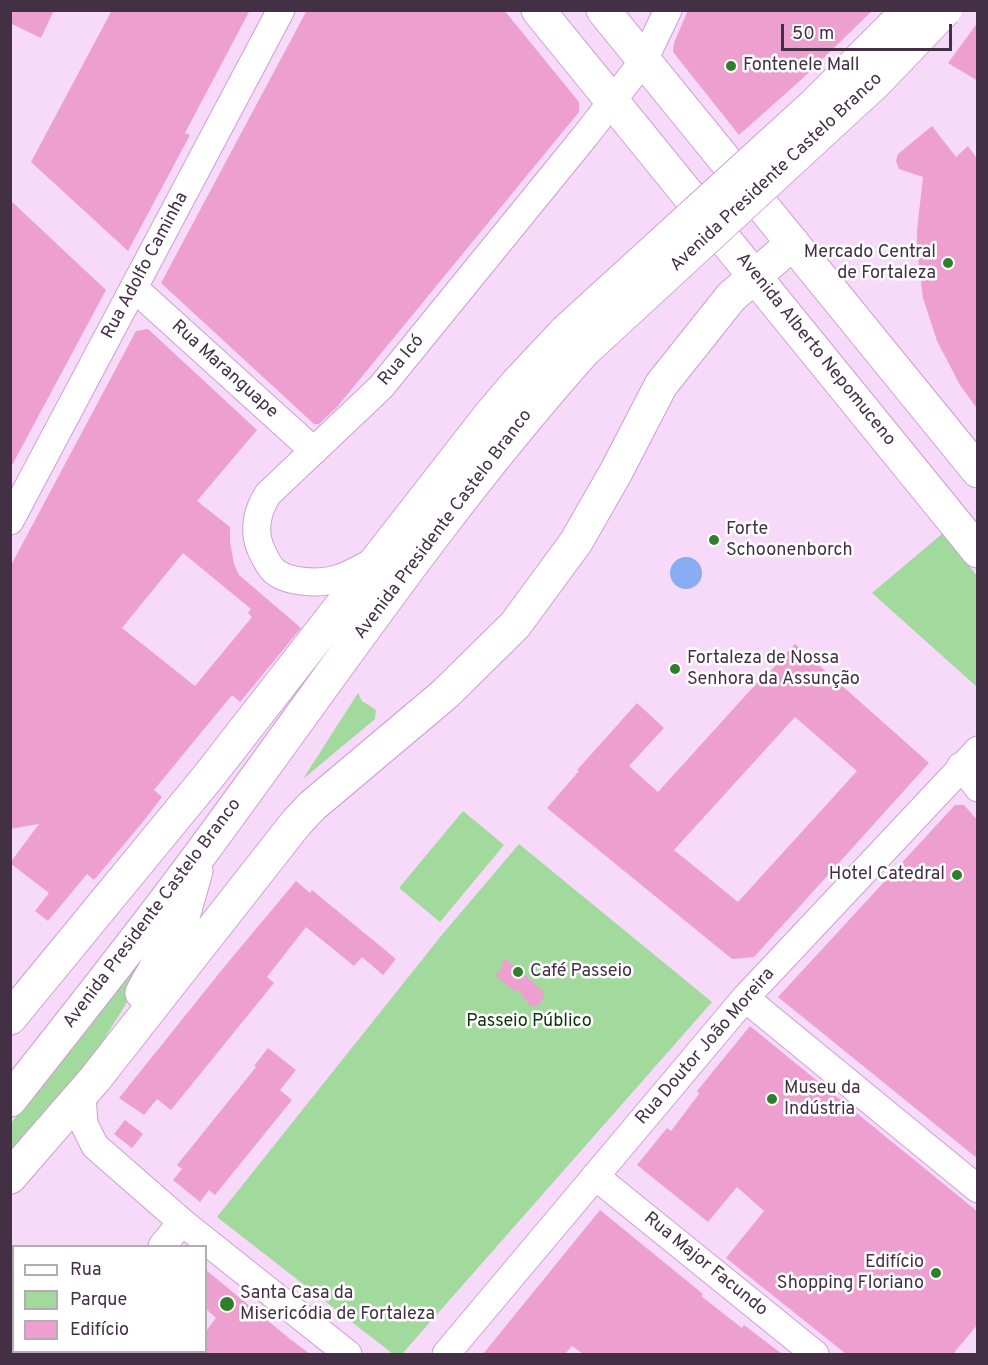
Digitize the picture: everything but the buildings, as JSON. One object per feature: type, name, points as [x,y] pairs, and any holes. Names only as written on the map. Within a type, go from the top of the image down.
[{"type":"main road","name":"Avenida Alberto Nepomuceno","points":[[538,10],[611,103],[978,551]]},
{"type":"main road","points":[[603,10],[978,471]]},
{"type":"main road","name":"Avenida Presidente Castelo Branco","points":[[10,1100],[201,854],[459,502],[537,404],[575,341],[909,10]]},
{"type":"main road","name":"Avenida Presidente Castelo Branco","points":[[10,1018],[208,777],[518,382],[575,341],[876,82],[945,10]]},
{"type":"main road","points":[[10,1177],[88,1087],[304,815],[445,694],[515,625],[576,542],[616,472],[661,385],[731,297],[793,243]]},
{"type":"main road","points":[[88,1087],[182,920],[201,854]]},
{"type":"street","name":"Rua Adolfo Caminha","points":[[10,521],[281,10]]},
{"type":"street","name":"Rua Icó","points":[[381,557],[335,580],[292,579],[276,573],[269,565],[258,541],[257,519],[262,503],[268,494],[381,387],[644,60],[668,10]]},
{"type":"street","name":"Rua Maranguape","points":[[134,288],[314,451]]},
{"type":"street","points":[[969,758],[978,788]]},
{"type":"street","name":"Rua Doutor João Moreira","points":[[446,1354],[745,998],[969,758]]},
{"type":"street","points":[[745,998],[978,1189]]},
{"type":"street","points":[[88,1087],[84,1124],[95,1146],[182,1222],[348,1354]]},
{"type":"street","name":"Rua Major Facundo","points":[[595,1176],[815,1354]]},
{"type":"street","points":[[163,1245],[182,1222]]},
{"type":"green space","points":[[943,533],[977,576],[977,687],[872,593]]},
{"type":"green space","points":[[358,693],[362,701],[376,710],[375,719],[303,779]]},
{"type":"green space","points":[[463,811],[504,845],[440,922],[399,888]]},
{"type":"green space","name":"Passeio Público","points":[[519,844],[712,1002],[402,1354],[393,1354],[217,1217],[441,936]]},
{"type":"green space","points":[[175,914],[179,918],[77,1083],[11,1159],[11,1123]]},
{"type":"water","points":[[686,557],[697,562],[702,573],[697,584],[686,589],[675,584],[670,573],[675,562]]},
{"type":"place","name":"Fontenele Mall","points":[[731,66]]},
{"type":"place","name":"Mercado Central de Fortaleza","points":[[948,263]]},
{"type":"place","name":"Forte Schoonenborch","points":[[714,540]]},
{"type":"place","name":"Fortaleza de Nossa Senhora da Assunção","points":[[675,669]]},
{"type":"place","name":"Hotel Catedral","points":[[957,875]]},
{"type":"place","name":"Café Passeio","points":[[518,972]]},
{"type":"place","name":"Museu da Indústria","points":[[772,1099]]},
{"type":"place","name":"Edifício Shopping Floriano","points":[[936,1273]]},
{"type":"place","name":"Santa Casa da Misericódia de Fortaleza","points":[[227,1304]]}]
